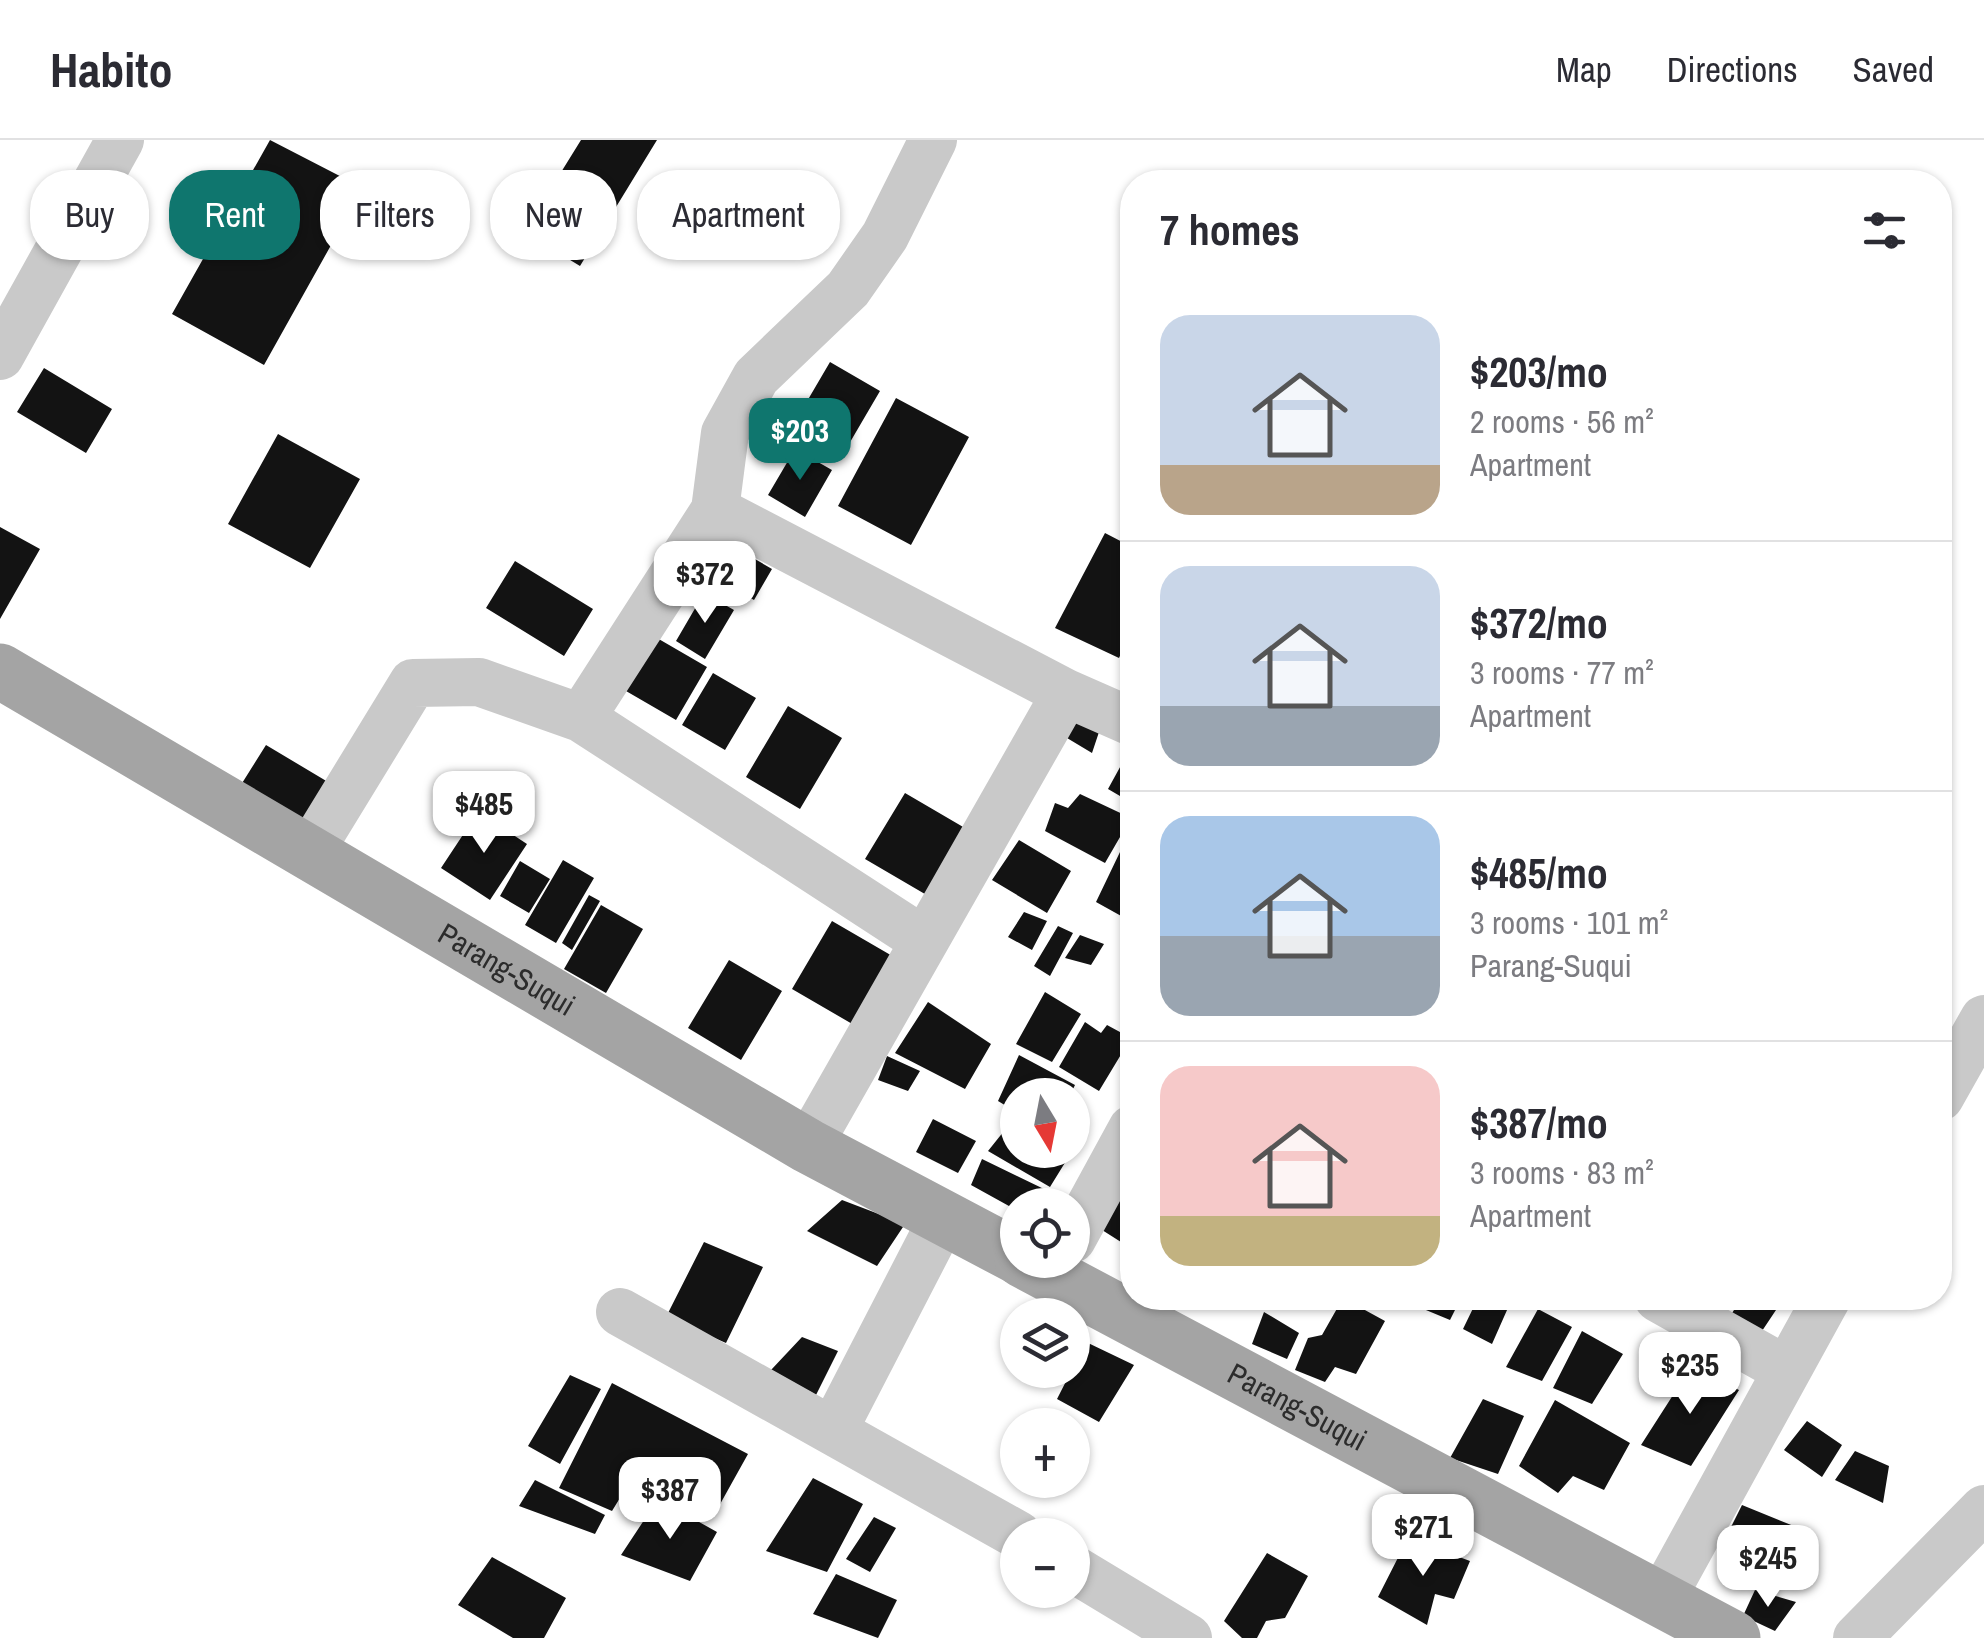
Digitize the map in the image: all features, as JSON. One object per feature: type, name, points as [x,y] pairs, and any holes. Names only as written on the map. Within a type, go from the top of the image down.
[{"type":"main road","name":"Parang-Suqui","points":[[0,671],[808,1146],[943,1218],[1000,1241]]},
{"type":"main road","name":"Parang-Suqui","points":[[1079,1278],[1120,1300]]},
{"type":"main road","name":"Parang-Suqui","points":[[1137,1310],[1734,1638]]},
{"type":"street","points":[[0,356],[120,140]]},
{"type":"street","points":[[581,718],[715,510],[726,433],[756,377],[848,289],[886,236],[932,140]]},
{"type":"street","points":[[715,510],[1066,694],[1120,717]]},
{"type":"street","points":[[308,853],[413,684],[479,682],[581,718],[924,940]]},
{"type":"street","points":[[808,1146],[1066,694]]},
{"type":"street","points":[[1952,1076],[1984,1019]]},
{"type":"street","points":[[1090,1191],[1120,1146]]},
{"type":"street","points":[[833,1431],[943,1218]]},
{"type":"street","points":[[1679,1310],[1786,1370]]},
{"type":"street","points":[[1662,1600],[1820,1310]]},
{"type":"street","points":[[620,1312],[1000,1525]]},
{"type":"street","points":[[1856,1638],[1984,1510]]},
{"type":"street","points":[[1090,1579],[1188,1638]]},
{"type":"building","points":[[270,140],[328,170],[320,170],[323,260],[264,365],[172,314],[202,260],[300,260],[300,170],[253,170]]},
{"type":"building","points":[[581,140],[657,140],[617,205],[617,170],[562,170]]},
{"type":"building","points":[[830,362],[880,391],[839,461],[789,432]]},
{"type":"building","points":[[44,368],[112,409],[86,453],[17,412]]},
{"type":"building","points":[[896,398],[969,437],[911,545],[838,506]]},
{"type":"building","points":[[278,434],[360,479],[310,568],[228,524]]},
{"type":"building","points":[[795,449],[832,470],[805,517],[768,495]]},
{"type":"building","points":[[0,527],[40,549],[0,619]]},
{"type":"building","points":[[1105,533],[1120,541],[1119,658],[1055,628]]},
{"type":"building","points":[[741,551],[772,569],[754,600],[723,582]]},
{"type":"building","points":[[515,561],[593,609],[564,656],[486,608]]},
{"type":"building","points":[[704,593],[734,610],[705,659],[676,641]]},
{"type":"building","points":[[657,638],[707,667],[676,720],[626,691]]},
{"type":"building","points":[[713,673],[756,698],[725,750],[682,725]]},
{"type":"building","points":[[788,706],[842,738],[800,809],[746,777]]},
{"type":"building","points":[[1077,714],[1100,729],[1092,753],[1062,735]]},
{"type":"building","points":[[266,745],[333,785],[307,829],[239,788]]},
{"type":"building","points":[[1120,767],[1120,796],[1108,789]]},
{"type":"building","points":[[905,793],[970,831],[930,897],[865,859]]},
{"type":"building","points":[[1080,794],[1120,813],[1120,837],[1105,863],[1045,831],[1055,803],[1068,808]]},
{"type":"building","points":[[478,812],[527,844],[490,900],[441,868]]},
{"type":"building","points":[[1019,840],[1071,871],[1047,913],[992,880]]},
{"type":"building","points":[[1120,852],[1120,915],[1096,902]]},
{"type":"building","points":[[563,860],[594,878],[556,943],[525,925]]},
{"type":"building","points":[[520,861],[550,879],[529,913],[500,896]]},
{"type":"building","points":[[589,895],[600,901],[572,950],[562,943]]},
{"type":"building","points":[[601,905],[643,929],[606,993],[564,969]]},
{"type":"building","points":[[1024,912],[1047,921],[1032,950],[1008,937]]},
{"type":"building","points":[[832,921],[894,957],[854,1025],[792,989]]},
{"type":"building","points":[[1058,926],[1073,933],[1050,976],[1034,966]]},
{"type":"building","points":[[1080,935],[1104,944],[1091,965],[1065,958]]},
{"type":"building","points":[[729,960],[782,991],[741,1060],[688,1028]]},
{"type":"building","points":[[1045,992],[1081,1014],[1052,1062],[1016,1044]]},
{"type":"building","points":[[928,1002],[991,1044],[965,1089],[895,1053]]},
{"type":"building","points":[[1085,1022],[1101,1033],[1107,1025],[1120,1032],[1120,1056],[1099,1091],[1090,1086],[1090,1078],[1077,1078],[1059,1067]]},
{"type":"building","points":[[1019,1055],[1062,1078],[1008,1078]]},
{"type":"building","points":[[887,1056],[920,1071],[908,1091],[878,1080]]},
{"type":"building","points":[[933,1119],[976,1141],[958,1173],[916,1152]]},
{"type":"building","points":[[1000,1136],[1000,1158],[988,1151]]},
{"type":"building","points":[[982,1159],[1042,1188],[1000,1188],[1000,1201],[971,1185]]},
{"type":"building","points":[[1017,1168],[1062,1168],[1050,1187]]},
{"type":"building","points":[[1120,1186],[1120,1241],[1091,1223]]},
{"type":"building","points":[[842,1200],[905,1224],[877,1266],[807,1231]]},
{"type":"building","points":[[704,1242],[763,1267],[726,1343],[666,1317]]},
{"type":"building","points":[[1336,1310],[1365,1310],[1385,1321],[1356,1374],[1335,1367],[1325,1382],[1295,1370],[1308,1338],[1322,1335]]},
{"type":"building","points":[[1426,1310],[1455,1310],[1450,1320]]},
{"type":"building","points":[[1472,1310],[1507,1310],[1492,1344],[1463,1329]]},
{"type":"building","points":[[1537,1310],[1572,1327],[1542,1381],[1506,1367]]},
{"type":"building","points":[[1734,1310],[1776,1310],[1758,1337],[1730,1316]]},
{"type":"building","points":[[1264,1312],[1299,1333],[1287,1359],[1252,1344]]},
{"type":"building","points":[[1582,1331],[1623,1354],[1592,1404],[1553,1388]]},
{"type":"building","points":[[802,1337],[838,1351],[816,1395],[771,1370]]},
{"type":"building","points":[[1090,1344],[1134,1365],[1099,1422],[1090,1417],[1090,1408],[1073,1408],[1057,1399],[1063,1388],[1090,1388]]},
{"type":"building","points":[[1691,1367],[1739,1390],[1691,1466],[1641,1445]]},
{"type":"building","points":[[570,1375],[601,1389],[560,1464],[528,1446]]},
{"type":"building","points":[[612,1383],[748,1454],[714,1515],[634,1475],[612,1511],[559,1488]]},
{"type":"building","points":[[1483,1399],[1524,1416],[1498,1474],[1450,1458]]},
{"type":"building","points":[[1555,1400],[1630,1443],[1604,1490],[1573,1476],[1558,1493],[1519,1466]]},
{"type":"building","points":[[1807,1421],[1842,1445],[1822,1477],[1784,1450]]},
{"type":"building","points":[[1855,1451],[1889,1466],[1883,1503],[1835,1480]]},
{"type":"building","points":[[813,1478],[863,1504],[827,1572],[766,1551]]},
{"type":"building","points":[[535,1480],[605,1515],[595,1534],[519,1506]]},
{"type":"building","points":[[658,1499],[717,1532],[690,1581],[621,1555]]},
{"type":"building","points":[[1742,1505],[1806,1531],[1773,1588],[1717,1555]]},
{"type":"building","points":[[874,1517],[896,1528],[870,1572],[846,1559]]},
{"type":"building","points":[[1408,1538],[1470,1561],[1454,1599],[1435,1594],[1427,1625],[1378,1597]]},
{"type":"building","points":[[1267,1553],[1308,1576],[1285,1618],[1266,1621],[1257,1638],[1242,1638],[1224,1621]]},
{"type":"building","points":[[492,1557],[566,1598],[544,1638],[513,1638],[458,1605]]},
{"type":"building","points":[[836,1574],[897,1600],[878,1638],[813,1614]]},
{"type":"building","points":[[1755,1590],[1796,1602],[1775,1631],[1743,1616]]}]
